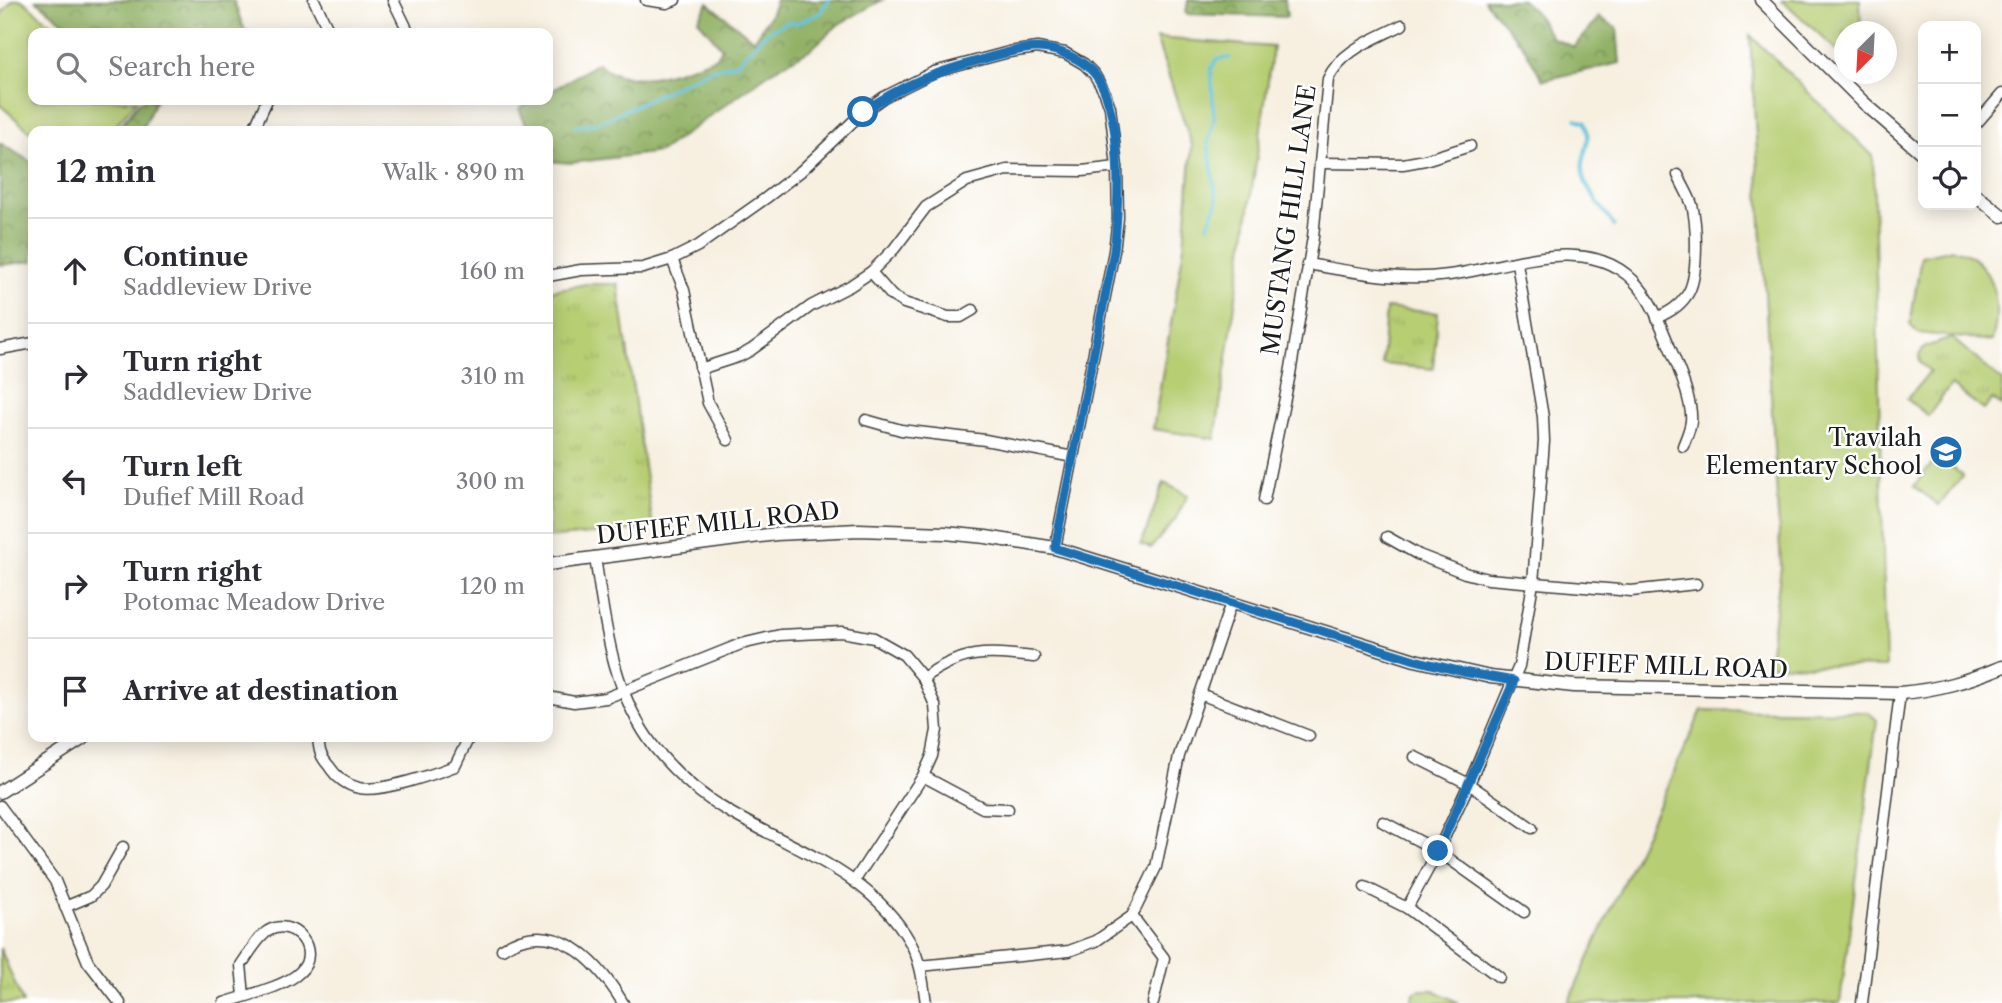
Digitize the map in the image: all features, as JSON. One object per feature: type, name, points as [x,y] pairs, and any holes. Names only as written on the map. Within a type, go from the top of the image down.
[{"type":"main road","points":[[1761,0],[1864,103],[1918,150]]},
{"type":"main road","points":[[1981,199],[2002,216]]},
{"type":"main road","name":"DUFIEF MILL ROAD","points":[[553,563],[776,534],[859,530],[945,533],[1055,548],[1415,660],[1514,681],[1673,690],[1900,693],[1961,683],[2002,667]]},
{"type":"main road","points":[[0,792],[77,742]]},
{"type":"street","points":[[314,0],[328,28]]},
{"type":"street","points":[[393,0],[407,28]]},
{"type":"street","points":[[646,0],[667,3],[675,0]]},
{"type":"street","name":"MUSTANG HILL LANE","points":[[1264,500],[1290,374],[1313,237],[1326,90],[1332,69],[1349,52],[1402,25]]},
{"type":"street","points":[[553,275],[580,270],[643,268],[672,259],[698,246],[801,170],[863,112],[884,97],[934,72],[1009,52],[1037,48],[1065,53],[1084,64],[1094,74],[1110,107],[1117,167],[1118,218],[1114,251],[1055,548]]},
{"type":"street","points":[[1981,118],[2002,94]]},
{"type":"street","points":[[255,126],[265,105]]},
{"type":"street","points":[[1320,163],[1403,164],[1470,146]]},
{"type":"street","points":[[700,369],[751,350],[811,306],[871,272],[894,249],[926,207],[967,181],[1007,170],[1082,171],[1117,167]]},
{"type":"street","points":[[1657,318],[1676,308],[1695,281],[1697,266],[1692,205],[1678,175]]},
{"type":"street","points":[[1307,264],[1404,279],[1449,275],[1564,254],[1595,257],[1624,272],[1640,288],[1657,318],[1677,364],[1690,409],[1689,430],[1683,446]]},
{"type":"street","points":[[672,259],[684,290],[708,403],[728,440]]},
{"type":"street","points":[[1407,908],[1438,851],[1514,681],[1533,583],[1544,441],[1543,417],[1517,262]]},
{"type":"street","points":[[871,272],[892,296],[904,303],[948,317],[961,317],[973,310]]},
{"type":"street","points":[[0,349],[28,345]]},
{"type":"street","points":[[866,420],[901,430],[985,440],[1073,457]]},
{"type":"street","points":[[1387,537],[1419,555],[1488,579],[1631,591],[1696,584]]},
{"type":"street","points":[[594,557],[610,648],[623,691],[638,722],[656,748],[697,790],[730,813],[855,880],[877,898],[911,942],[920,966],[926,1003]]},
{"type":"street","points":[[920,966],[1069,951],[1096,941],[1132,915],[1156,867],[1179,756],[1231,603]]},
{"type":"street","points":[[553,698],[575,702],[606,698],[741,644],[806,632],[842,632],[874,638],[904,655],[923,678],[934,705],[937,730],[932,756],[923,776],[855,880]]},
{"type":"street","points":[[923,678],[944,663],[959,657],[996,653],[1034,657]]},
{"type":"street","points":[[1862,1003],[1900,693]]},
{"type":"street","points":[[1200,694],[1309,736]]},
{"type":"street","points":[[318,742],[319,754],[338,778],[359,788],[374,788],[433,775],[455,766],[467,742]]},
{"type":"street","points":[[1415,757],[1469,784],[1532,828]]},
{"type":"street","points":[[923,776],[983,808],[1008,809]]},
{"type":"street","points":[[0,806],[55,881],[88,962],[120,1003]]},
{"type":"street","points":[[1383,822],[1438,851],[1524,912]]},
{"type":"street","points":[[65,907],[91,896],[101,886],[123,847]]},
{"type":"street","points":[[1365,887],[1407,908],[1499,977]]},
{"type":"street","points":[[1132,915],[1164,957],[1153,1003]]},
{"type":"street","points":[[224,1003],[244,996],[289,980],[301,971],[308,959],[304,938],[281,926],[267,932],[241,965],[244,996]]},
{"type":"street","points":[[502,949],[518,938],[538,936],[564,943],[581,951],[608,978],[623,1003]]},
{"type":"green space","points":[[13,0],[22,0],[56,28],[28,28],[28,105],[133,105],[115,126],[28,126],[28,130],[0,105],[0,15]]},
{"type":"green space","points":[[36,0],[233,0],[244,28],[71,28]]},
{"type":"green space","points":[[776,0],[882,0],[839,24],[811,49],[772,71],[660,152],[571,163],[553,161],[553,126],[527,126],[519,109],[526,105],[553,105],[553,90],[598,63],[625,77],[641,78],[672,73],[717,57],[722,48],[698,20],[708,3],[754,40]]},
{"type":"green space","points":[[1188,0],[1285,0],[1287,17],[1186,14]]},
{"type":"green space","points":[[1484,0],[1522,0],[1535,12],[1552,38],[1574,47],[1599,17],[1617,28],[1620,63],[1543,80],[1524,47]]},
{"type":"green space","points":[[1782,0],[1860,0],[1861,21],[1834,21],[1834,48]]},
{"type":"green space","points":[[1750,35],[1873,156],[1886,667],[1768,665],[1781,567]]},
{"type":"green space","points":[[1156,38],[1273,47],[1215,439],[1153,429],[1184,246],[1192,145]]},
{"type":"green space","points":[[137,105],[154,105],[143,126],[120,126]]},
{"type":"green space","points":[[0,143],[28,160],[28,262],[0,265]]},
{"type":"green space","points":[[1953,249],[1967,254],[1978,263],[1992,285],[1996,313],[1992,341],[1918,333],[1910,325],[1921,256]]},
{"type":"green space","points":[[586,284],[618,284],[653,528],[553,538],[553,290]]},
{"type":"green space","points":[[1386,308],[1438,313],[1433,369],[1382,364]]},
{"type":"green space","points":[[1952,338],[2002,381],[2002,406],[1992,399],[1984,410],[1951,385],[1928,416],[1907,399],[1930,371],[1920,363],[1919,355],[1925,347]]},
{"type":"green space","points":[[1938,456],[1963,476],[1939,505],[1914,486]]},
{"type":"green space","points":[[1164,483],[1188,495],[1175,520],[1151,548],[1140,544]]},
{"type":"green space","points":[[1702,710],[1868,712],[1877,720],[1840,1003],[1568,1003]]},
{"type":"green space","points":[[0,948],[23,1003],[0,1003]]},
{"type":"green space","points":[[1419,990],[1434,990],[1459,1003],[1411,1003],[1414,993]]},
{"type":"waterway","points":[[576,126],[598,123],[709,70],[737,63],[767,32],[787,22],[795,23],[819,14],[829,0]]},
{"type":"waterway","points":[[1208,225],[1217,202],[1208,142],[1214,119],[1211,69],[1217,59],[1230,58]]},
{"type":"waterway","points":[[1576,119],[1585,122],[1587,131],[1587,145],[1582,162],[1585,180],[1614,226]]},
{"type":"place","name":"Travilah Elementary School","points":[[1946,452]]},
{"type":"route","points":[[863,112],[884,97],[934,72],[1009,52],[1037,48],[1065,53],[1084,64],[1094,74],[1110,107],[1117,167],[1118,218],[1114,251],[1055,548],[1415,660],[1514,681],[1438,851]]}]
